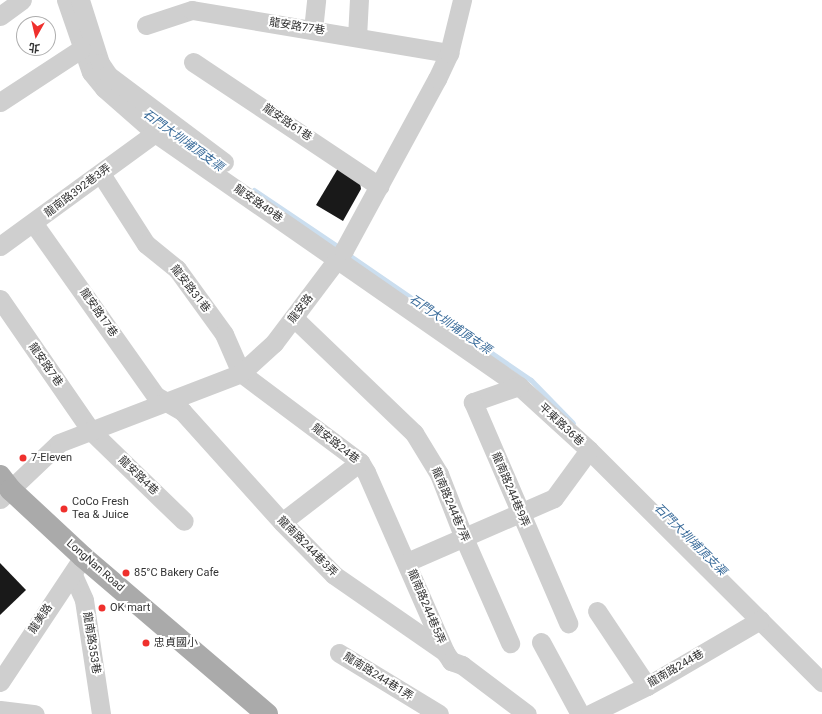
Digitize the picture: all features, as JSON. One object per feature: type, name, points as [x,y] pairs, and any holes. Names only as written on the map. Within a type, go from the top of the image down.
[{"type":"main road","name":"LongNan Road","points":[[4,488],[78,566],[267,714]]},
{"type":"street","points":[[0,16],[22,0]]},
{"type":"street","name":"龍安路49巷","points":[[66,0],[81,49],[91,72],[104,88],[155,133],[341,256]]},
{"type":"street","points":[[80,0],[100,63],[108,76],[224,162]]},
{"type":"street","points":[[313,30],[316,0]]},
{"type":"street","points":[[357,37],[359,0]]},
{"type":"street","name":"龍安路","points":[[4,488],[59,443],[163,401],[241,373],[274,343],[294,319],[341,256],[449,53],[462,0]]},
{"type":"street","name":"龍安路77巷","points":[[146,25],[192,10],[449,53]]},
{"type":"street","points":[[0,102],[81,49]]},
{"type":"street","name":"龍安路61巷","points":[[193,62],[379,186]]},
{"type":"street","name":"龍南路392巷3弄","points":[[0,246],[34,224],[155,133]]},
{"type":"street","name":"龍安路31巷","points":[[101,174],[146,244],[177,269],[224,334],[241,373]]},
{"type":"street","name":"龍安路17巷","points":[[34,224],[156,396],[163,401]]},
{"type":"street","name":"平東路36巷","points":[[341,256],[519,386],[589,450],[822,682]]},
{"type":"street","name":"龍安路7巷","points":[[0,299],[91,431]]},
{"type":"street","name":"龍南路244巷7弄","points":[[294,319],[414,434],[439,474],[464,538],[510,643]]},
{"type":"street","name":"龍安路24巷","points":[[241,373],[360,462],[407,562]]},
{"type":"street","name":"龍南路244巷9弄","points":[[519,386],[473,402],[568,623]]},
{"type":"street","name":"龍南路244巷3弄","points":[[163,401],[182,411],[282,522],[334,575],[445,652],[451,661],[462,665],[527,714]]},
{"type":"street","name":"龍安路4巷","points":[[91,431],[184,521]]},
{"type":"street","points":[[407,562],[554,498],[589,450]]},
{"type":"street","points":[[282,522],[360,462]]},
{"type":"street","name":"龍南路244巷5弄","points":[[407,562],[445,652]]},
{"type":"street","name":"龍美路","points":[[0,682],[78,566]]},
{"type":"street","name":"龍南路353巷","points":[[78,566],[101,714]]},
{"type":"street","points":[[597,611],[647,686]]},
{"type":"street","name":"龍南路244巷","points":[[590,714],[647,686],[760,620]]},
{"type":"street","points":[[541,642],[580,714]]},
{"type":"street","name":"龍南路244巷1弄","points":[[339,653],[438,714]]},
{"type":"street","points":[[0,710],[35,714]]},
{"type":"building","points":[[340,165],[359,177],[361,189],[343,221],[316,205]]},
{"type":"building","points":[[0,563],[26,590],[0,615]]},
{"type":"waterway","name":"石門大圳埔頂支渠","points":[[254,190],[340,248]]},
{"type":"waterway","name":"石門大圳埔頂支渠","points":[[346,253],[531,380],[573,423]]},
{"type":"place","name":"7-Eleven","points":[[23,458]]},
{"type":"place","name":"CoCo Fresh Tea & Juice","points":[[64,509]]},
{"type":"place","name":"85°C Bakery Cafe","points":[[126,573]]},
{"type":"place","name":"OK mart","points":[[102,608]]},
{"type":"place","name":"忠貞國小","points":[[146,643]]}]
